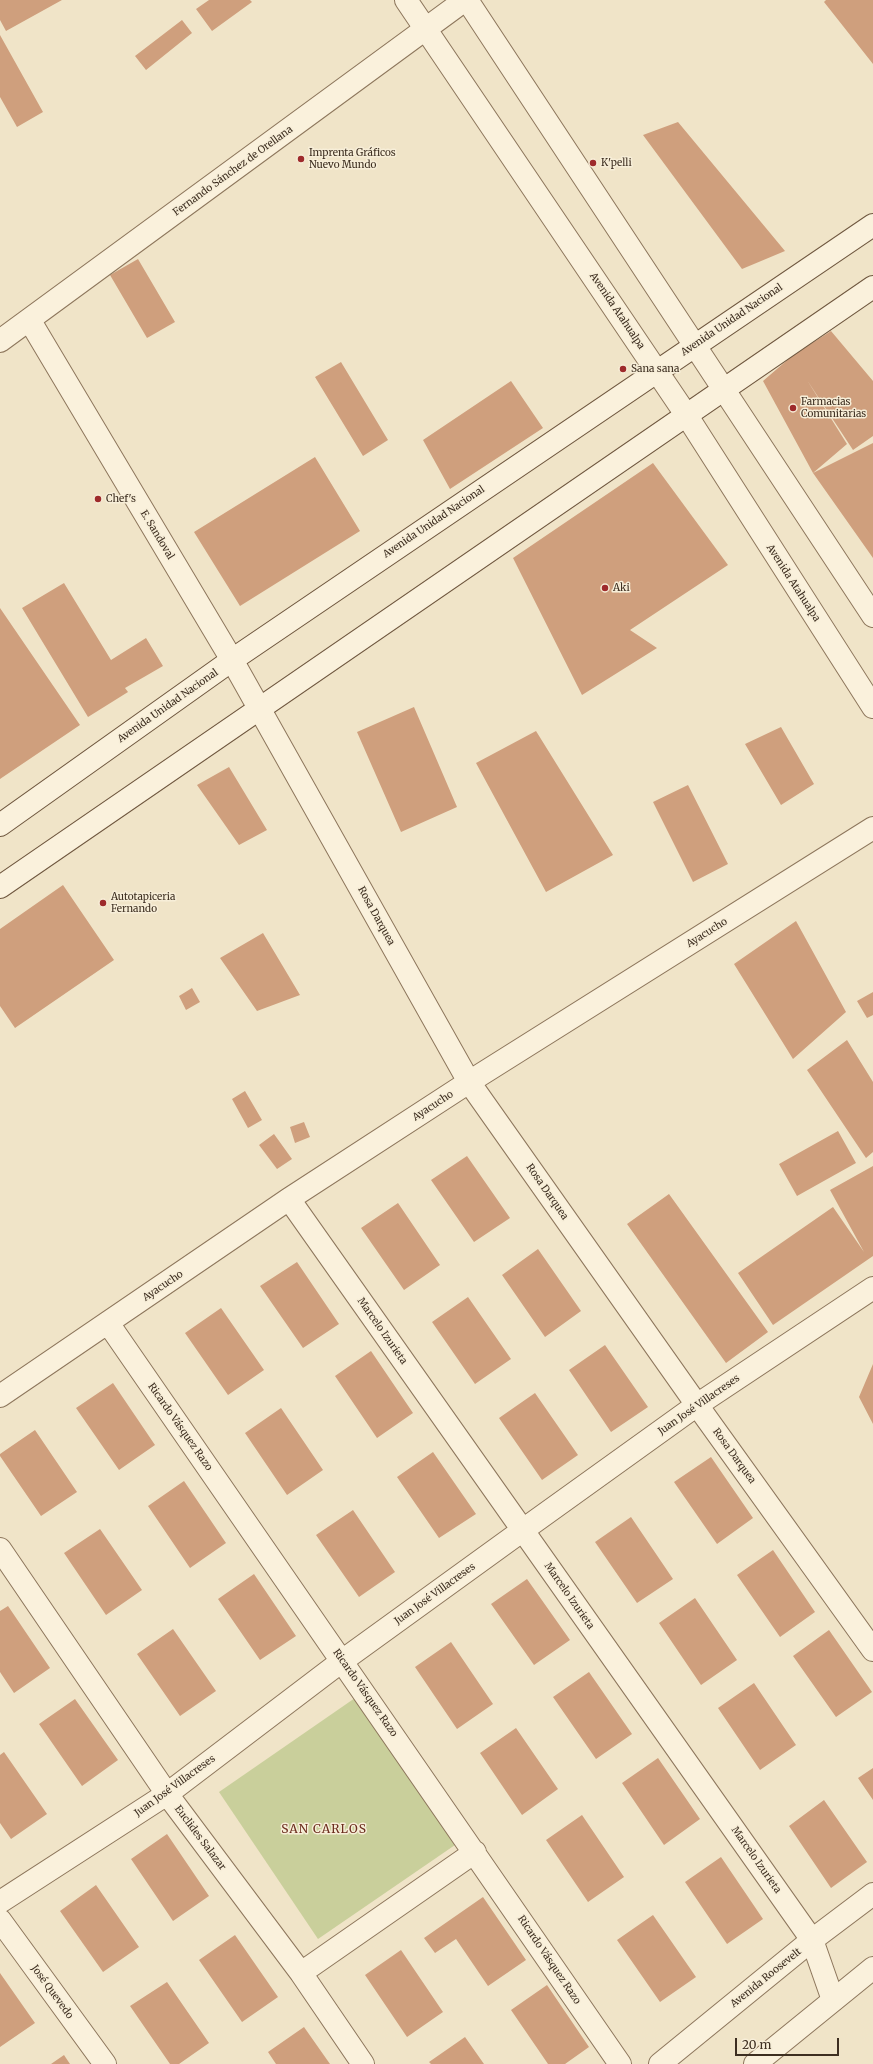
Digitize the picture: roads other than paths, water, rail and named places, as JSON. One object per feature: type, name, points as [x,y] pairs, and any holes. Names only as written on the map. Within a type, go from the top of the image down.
[{"type":"street","name":"Avenida Atahualpa","points":[[406,0],[687,416],[873,707]]},
{"type":"street","name":"Fernando Sánchez de Orellana","points":[[0,341],[466,0]]},
{"type":"street","points":[[466,0],[695,344],[873,616]]},
{"type":"street","name":"Avenida Unidad Nacional","points":[[0,825],[232,660],[656,370],[873,225]]},
{"type":"street","points":[[0,887],[873,288]]},
{"type":"street","name":"E. Sandoval","points":[[30,320],[259,708]]},
{"type":"street","name":"Rosa Darquea","points":[[259,708],[470,1082],[697,1405],[873,1650]]},
{"type":"street","name":"Ayacucho","points":[[0,1396],[290,1200],[470,1082],[873,828]]},
{"type":"street","name":"Marcelo Izurieta","points":[[290,1200],[812,1940],[834,2000]]},
{"type":"street","name":"Juan José Villacreses","points":[[0,1902],[167,1794],[342,1661],[697,1405],[873,1288]]},
{"type":"street","name":"Ricardo Vásquez Razo","points":[[108,1323],[475,1852],[620,2064]]},
{"type":"street","name":"Euclides Salazar","points":[[0,1549],[167,1794],[301,1972],[362,2064]]},
{"type":"street","points":[[301,1972],[475,1852]]},
{"type":"street","name":"Avenida Roosevelt","points":[[660,2064],[812,1940],[873,1894]]},
{"type":"street","name":"José Quevedo","points":[[0,1920],[105,2064]]},
{"type":"street","points":[[755,2064],[873,1968]]},
{"type":"place","name":"Imprenta Gráficos Nuevo Mundo","points":[[301,159]]},
{"type":"place","name":"K'pelli","points":[[593,163]]},
{"type":"place","name":"Sana sana","points":[[623,369]]},
{"type":"place","name":"Farmacias Comunitarias","points":[[793,408]]},
{"type":"place","name":"Chef's","points":[[98,499]]},
{"type":"place","name":"Aki","points":[[605,588]]},
{"type":"place","name":"Autotapiceria Fernando","points":[[103,903]]},
{"type":"district","name":"SAN CARLOS","points":[[324,1830]]}]
